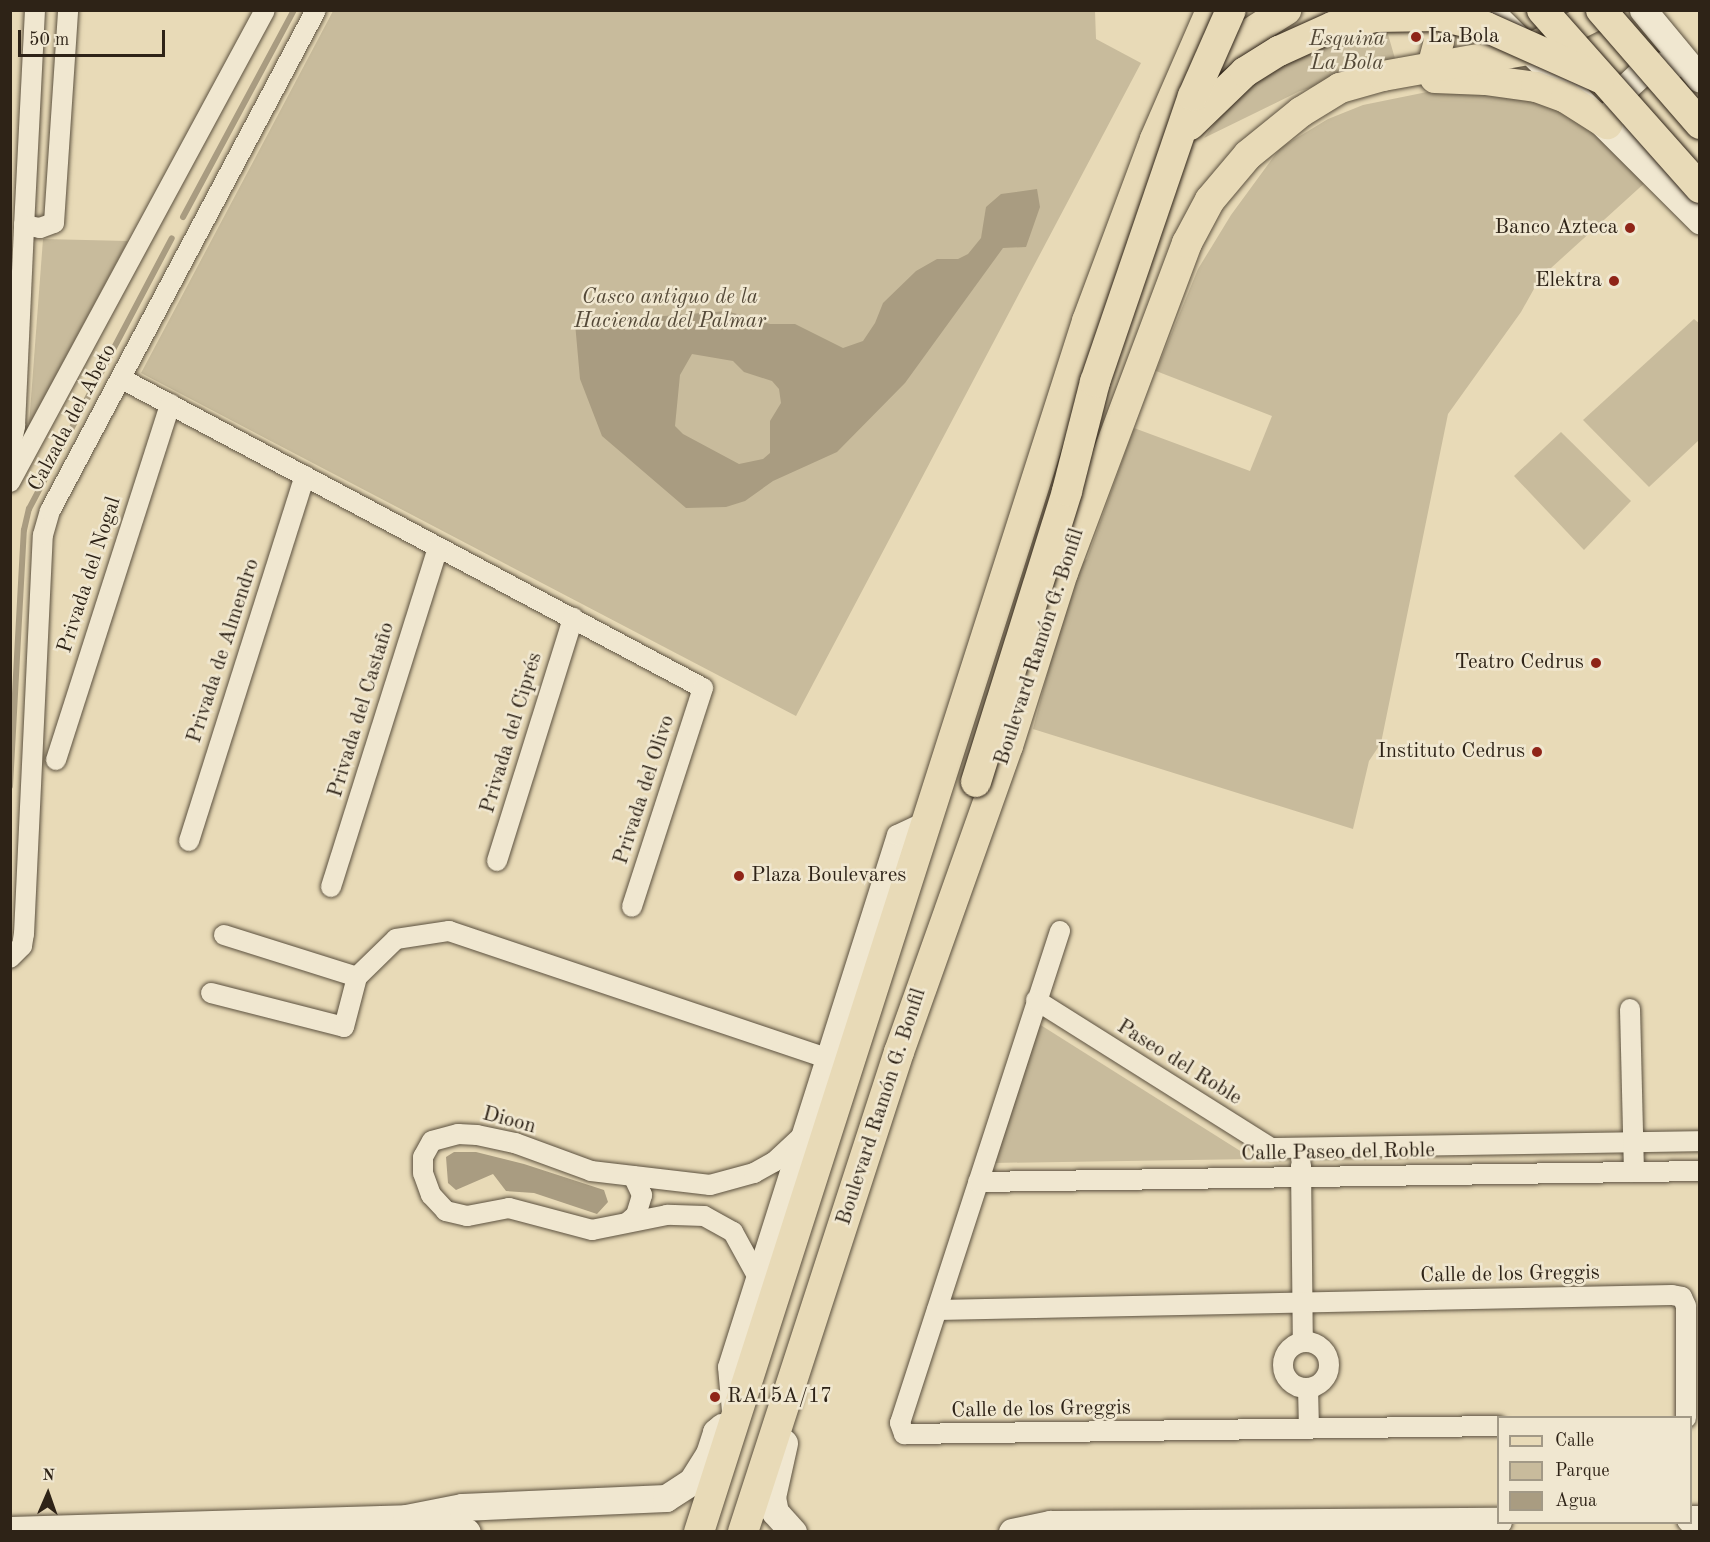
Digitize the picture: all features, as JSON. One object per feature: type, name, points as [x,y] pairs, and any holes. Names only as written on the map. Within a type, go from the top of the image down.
[{"type":"main road","points":[[1178,88],[1211,10]]},
{"type":"main road","points":[[929,820],[933,846],[943,854],[958,854],[971,844],[976,782],[1067,491],[1102,360],[1189,107],[1231,10]]},
{"type":"main road","name":"Boulevard Ramón G. Bonfil","points":[[699,1532],[840,1062],[906,888],[1062,409],[1087,321],[1155,139],[1178,88],[1230,46],[1287,10]]},
{"type":"main road","points":[[1427,10],[1437,25],[1439,40],[1432,68]]},
{"type":"main road","points":[[1542,10],[1700,188]]},
{"type":"main road","points":[[1601,10],[1700,123]]},
{"type":"main road","name":"Boulevard Ramón G. Bonfil","points":[[743,1532],[899,1052],[971,844],[1008,746],[1063,573],[1187,243],[1210,200],[1248,155],[1301,112],[1340,88],[1527,50],[1607,10]]},
{"type":"main road","points":[[1062,409],[1163,164],[1188,126],[1245,72],[1280,51],[1332,27],[1375,18],[1440,16],[1486,27],[1600,78]]},
{"type":"main road","points":[[1340,88],[1424,78],[1485,80],[1536,87],[1566,98],[1607,124]]},
{"type":"main road","points":[[899,1052],[905,1004],[939,901],[933,885],[925,881],[906,888]]},
{"type":"street","points":[[10,450],[15,426],[35,10]]},
{"type":"street","points":[[24,225],[40,228],[54,223],[68,10]]},
{"type":"street","name":"Calzada del Abeto","points":[[10,482],[265,10]]},
{"type":"street","name":"Calzada del Abeto","points":[[10,958],[22,946],[24,934],[43,535],[50,511],[316,10]]},
{"type":"street","points":[[1489,10],[1527,50],[1607,124],[1700,220]]},
{"type":"street","points":[[1643,10],[1692,70]]},
{"type":"street","points":[[1607,124],[1626,87],[1640,74],[1656,66],[1692,70]]},
{"type":"street","points":[[122,379],[573,618]]},
{"type":"street","name":"Privada del Nogal","points":[[56,760],[170,404]]},
{"type":"street","name":"Privada de Almendro","points":[[189,841],[305,476]]},
{"type":"street","name":"Privada del Castaño","points":[[331,887],[438,547]]},
{"type":"street","name":"Privada del Olivo","points":[[573,618],[703,688],[632,907]]},
{"type":"street","name":"Privada del Ciprés","points":[[497,861],[573,618]]},
{"type":"street","name":"Boulevard Ramón G. Bonfil","points":[[733,1420],[728,1367],[756,1274],[803,1135],[840,1062],[897,835],[929,820]]},
{"type":"street","points":[[211,993],[344,1027],[357,977],[396,939],[449,931],[840,1062]]},
{"type":"street","points":[[978,1182],[1060,931]]},
{"type":"street","points":[[224,935],[357,977]]},
{"type":"street","name":"Paseo del Roble","points":[[1036,1000],[1260,1142],[1271,1148],[1301,1150]]},
{"type":"street","points":[[1630,1009],[1635,1172]]},
{"type":"street","name":"Dioon","points":[[756,1274],[733,1232],[704,1216],[667,1215],[592,1230],[509,1208],[467,1216],[446,1212],[431,1195],[423,1173],[423,1157],[432,1141],[458,1134],[477,1135],[515,1143],[591,1171],[710,1185],[754,1173],[774,1162],[803,1135]]},
{"type":"street","name":"Calle Paseo del Roble","points":[[1301,1150],[1700,1142]]},
{"type":"street","points":[[1301,1150],[1303,1342]]},
{"type":"street","name":"Calle Paseo del Roble","points":[[978,1182],[1700,1171]]},
{"type":"street","points":[[628,1222],[636,1215],[642,1195],[633,1176]]},
{"type":"street","name":"Calle de los Greggis","points":[[978,1182],[900,1423],[904,1434],[1497,1426]]},
{"type":"street","points":[[704,1216],[710,1185]]},
{"type":"street","name":"Calle de los Greggis","points":[[937,1310],[1682,1297],[1686,1306],[1686,1416]]},
{"type":"street","points":[[793,1532],[775,1512],[772,1497],[810,1328]]},
{"type":"street","points":[[1303,1342],[1321,1348],[1328,1361],[1326,1375],[1308,1388],[1294,1384],[1283,1365],[1288,1351],[1303,1342]]},
{"type":"street","points":[[1308,1388],[1310,1429]]},
{"type":"street","points":[[10,1530],[406,1518],[462,1507],[666,1498],[692,1481],[709,1454],[716,1432],[733,1420]]},
{"type":"street","points":[[406,1518],[467,1532]]},
{"type":"street","points":[[1012,1532],[1050,1528],[1371,1527],[1497,1521]]},
{"type":"green space","name":"Casco antiguo de la Hacienda del Palmar","points":[[333,11],[1095,11],[1096,39],[1141,63],[796,716],[141,373]]},
{"type":"green space","name":"Esquina La Bola","points":[[1385,24],[1396,62],[1300,91],[1204,138],[1231,102],[1267,66]]},
{"type":"green space","points":[[1427,92],[1488,93],[1540,101],[1579,116],[1648,180],[1540,278],[1521,312],[1448,414],[1381,743],[1369,761],[1353,829],[1033,729],[1052,656],[1065,574],[1087,559],[1134,428],[1250,471],[1272,416],[1156,371],[1198,269],[1231,215],[1280,148],[1328,119],[1363,105]]},
{"type":"green space","points":[[43,239],[128,241],[29,425]]},
{"type":"green space","points":[[1694,319],[1700,324],[1699,440],[1649,487],[1583,420]]},
{"type":"green space","points":[[1561,432],[1631,501],[1584,550],[1514,476]]},
{"type":"green space","points":[[1039,1024],[1253,1159],[992,1163]]},
{"type":"water","points":[[1037,189],[1040,207],[1026,247],[1003,248],[905,383],[837,452],[773,481],[745,501],[726,507],[686,508],[602,436],[580,379],[575,323],[727,311],[770,324],[795,324],[843,348],[863,341],[875,323],[883,303],[916,271],[937,259],[958,259],[968,254],[981,238],[986,207],[1001,194]],"holes":[[[692,354],[733,361],[744,372],[772,381],[779,389],[781,403],[770,421],[770,453],[763,459],[739,464],[683,434],[675,426],[680,375]]]},
{"type":"water","points":[[454,1152],[476,1152],[524,1164],[604,1190],[608,1202],[597,1214],[534,1193],[506,1191],[493,1174],[456,1190],[448,1183],[446,1157]]},
{"type":"waterway","points":[[183,217],[294,10]]},
{"type":"waterway","points":[[10,786],[24,530],[29,509],[172,238]]},
{"type":"place","name":"La Bola","points":[[1416,37]]},
{"type":"place","name":"Banco Azteca","points":[[1630,228]]},
{"type":"place","name":"Elektra","points":[[1614,281]]},
{"type":"place","name":"Teatro Cedrus","points":[[1596,663]]},
{"type":"place","name":"Instituto Cedrus","points":[[1537,752]]},
{"type":"place","name":"Plaza Boulevares","points":[[739,876]]},
{"type":"place","name":"RA15A/17","points":[[715,1397]]}]
